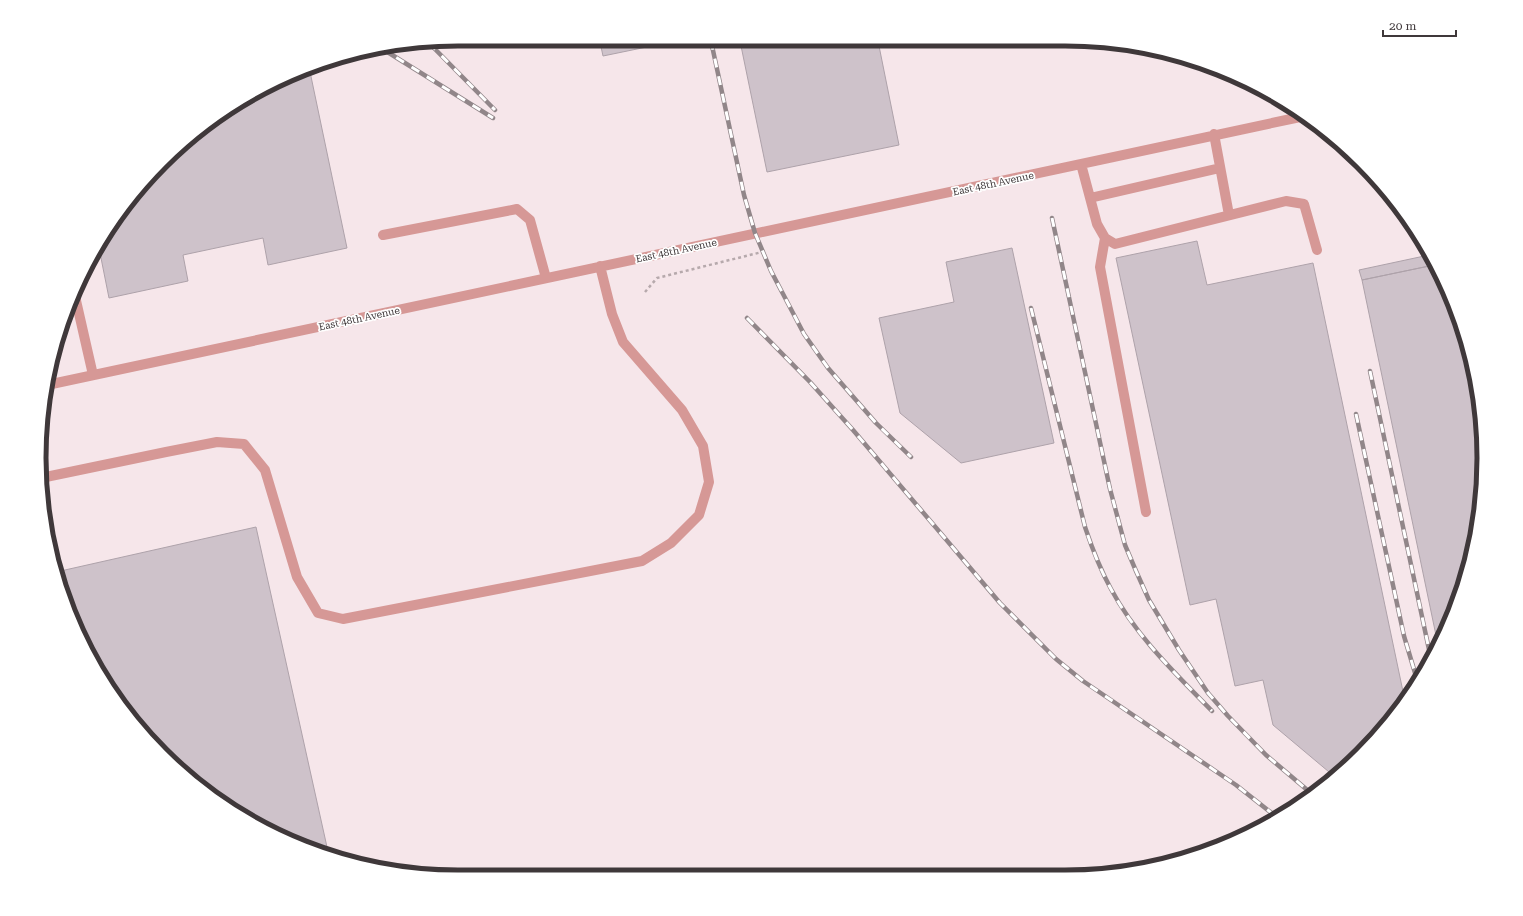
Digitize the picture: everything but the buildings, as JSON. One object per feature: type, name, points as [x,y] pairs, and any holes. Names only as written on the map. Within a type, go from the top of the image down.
[{"type":"street","name":"East 48th Avenue","points":[[53,384],[1082,164],[1214,134],[1297,117]]},
{"type":"street","points":[[1214,134],[1229,215]]},
{"type":"street","points":[[1082,164],[1097,224],[1105,238],[1115,244],[1286,201],[1304,204],[1317,250]]},
{"type":"street","points":[[1090,198],[1220,168]]},
{"type":"street","points":[[383,235],[517,209],[530,220],[546,278]]},
{"type":"street","points":[[1105,238],[1100,267],[1146,512]]},
{"type":"street","points":[[47,477],[217,442],[244,444],[265,470],[297,576],[318,613],[343,619],[642,561],[671,543],[699,515],[709,482],[703,446],[682,410],[623,342],[612,314],[600,266]]},
{"type":"street","points":[[76,304],[92,375]]},
{"type":"path","points":[[645,292],[657,278],[762,252]]},
{"type":"railway","points":[[712,46],[744,195],[755,233],[771,271],[804,334],[828,368],[876,423],[911,457]]},
{"type":"railway","points":[[433,47],[495,110]]},
{"type":"railway","points":[[388,52],[493,118]]},
{"type":"railway","points":[[1052,218],[1110,489],[1125,545],[1136,571],[1149,600],[1179,650],[1208,693],[1266,755],[1308,791]]},
{"type":"railway","points":[[1031,308],[1085,527],[1093,551],[1111,589],[1132,623],[1170,668],[1212,711]]},
{"type":"railway","points":[[747,318],[810,382],[853,430],[1000,603],[1056,659],[1083,681],[1236,785],[1273,814]]},
{"type":"railway","points":[[1370,371],[1429,651]]},
{"type":"railway","points":[[1356,414],[1404,636],[1416,675]]}]
